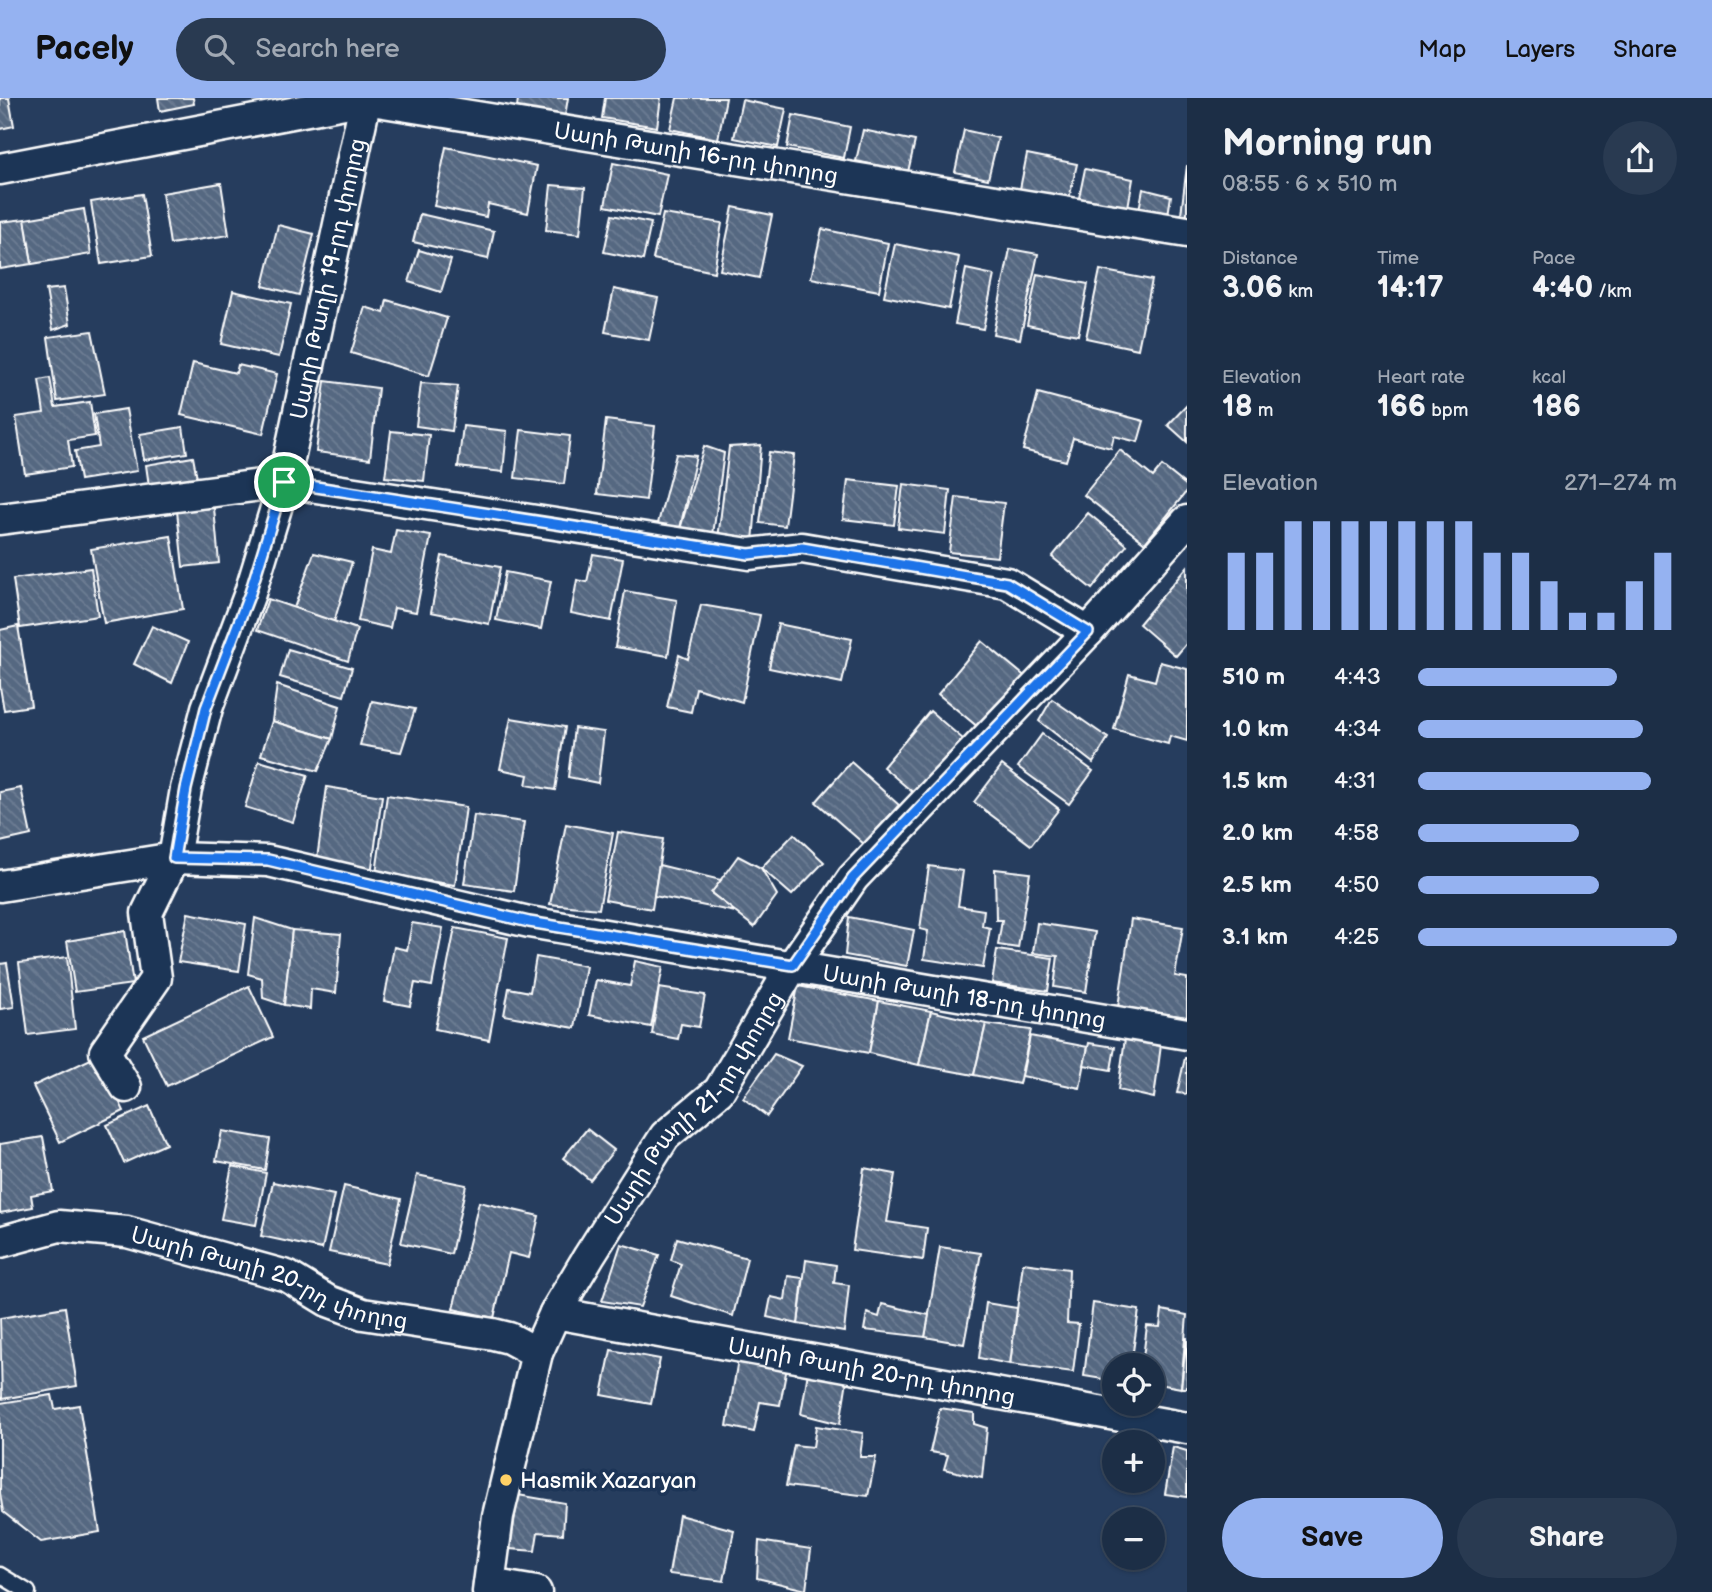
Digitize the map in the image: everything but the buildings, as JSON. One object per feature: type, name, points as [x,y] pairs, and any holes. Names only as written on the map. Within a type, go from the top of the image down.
[{"type":"street","name":"Սարի Թաղի 16-րդ փողոց","points":[[0,169],[366,99],[1187,232]]},
{"type":"street","name":"Սարի Թաղի 19-րդ փողոց","points":[[126,1087],[105,1052],[156,978],[148,912],[174,858],[186,789],[206,708],[250,593],[284,482],[366,99]]},
{"type":"street","points":[[0,519],[284,482],[749,554],[802,548],[1007,583],[1088,632]]},
{"type":"street","name":"Սարի Թաղի 21-րդ փողոց","points":[[488,1588],[498,1516],[537,1353],[555,1313],[665,1136],[719,1091],[793,965],[853,878],[1088,632],[1187,521]]},
{"type":"street","name":"Սարի Թաղի 18-րդ փողոց","points":[[0,886],[174,858],[268,860],[529,922],[1187,1034]]},
{"type":"street","name":"Սարի Թաղի 20-րդ փողոց","points":[[0,1242],[59,1226],[127,1232],[287,1276],[328,1301],[363,1314],[493,1334],[509,1338],[537,1353]]},
{"type":"street","name":"Սարի Թաղի 20-րդ փողոց","points":[[555,1313],[1187,1428]]},
{"type":"street","points":[[488,1588],[536,1592]]},
{"type":"lane","points":[[0,1575],[28,1592]]},
{"type":"place","name":"Hasmik Xazaryan","points":[[506,1480]]},
{"type":"route","points":[[284,482],[749,554],[802,548],[1007,583],[1088,632],[853,878],[793,965],[529,922],[268,860],[174,858],[186,789],[206,708],[250,593],[284,482]]}]
